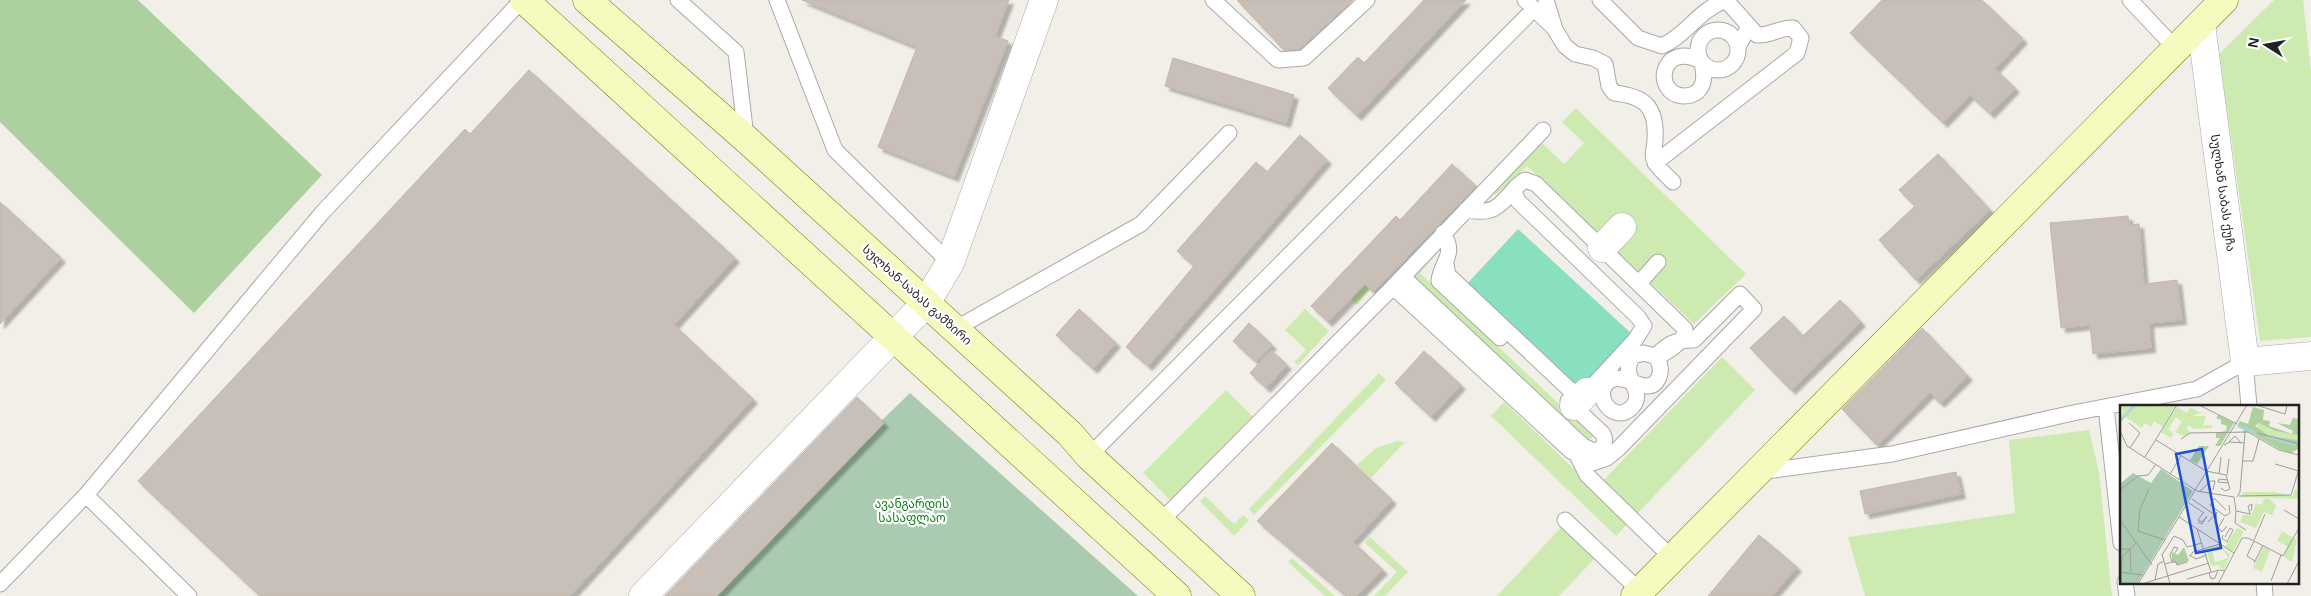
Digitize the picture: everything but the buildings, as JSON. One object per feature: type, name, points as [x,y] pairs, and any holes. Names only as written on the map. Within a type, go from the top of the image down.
[{"type":"main road","points":[[523,0],[1177,596]]},
{"type":"main road","name":"სულხან-საბას გამზირი","points":[[588,0],[746,139],[1070,434],[1088,456],[1240,596]]},
{"type":"main road","points":[[1638,594],[2224,0]]},
{"type":"street","points":[[643,596],[926,303],[950,263],[1044,0]]},
{"type":"street","name":"სულხან საბას ქუჩა","points":[[2200,24],[2245,362]]},
{"type":"street","points":[[1602,248],[1622,228]]},
{"type":"street","points":[[2245,362],[2311,356]]},
{"type":"lane","points":[[0,584],[86,495],[322,213],[523,0]]},
{"type":"lane","points":[[678,0],[736,52],[746,139]]},
{"type":"lane","points":[[777,0],[835,150],[950,263]]},
{"type":"lane","points":[[1213,0],[1278,60],[1304,58],[1366,0]]},
{"type":"lane","points":[[1600,0],[1638,38],[1662,46],[1674,40],[1710,6],[1726,0],[1757,35],[1767,35],[1779,28],[1793,28],[1801,38],[1797,53],[1655,163]]},
{"type":"lane","points":[[2130,0],[2176,49]]},
{"type":"lane","points":[[1088,456],[1535,3],[1565,46],[1576,54],[1593,58],[1605,64],[1609,86],[1614,93],[1631,94],[1647,103],[1654,117],[1655,141],[1653,154],[1655,163],[1673,182]]},
{"type":"lane","points":[[1738,47],[1731,35],[1725,31],[1712,30],[1698,44],[1700,62],[1713,70],[1725,69],[1735,61],[1738,47],[1749,26]]},
{"type":"lane","points":[[1160,522],[1398,282],[1543,130]]},
{"type":"lane","points":[[955,329],[1141,224],[1229,133]]},
{"type":"lane","points":[[1466,210],[1480,213],[1491,212],[1525,180],[1536,184],[1682,325],[1685,329],[1683,338],[1657,358],[1660,364],[1660,375],[1653,384],[1642,386],[1631,380],[1627,371],[1633,356],[1642,353],[1655,356],[1673,341],[1683,338],[1692,340],[1697,338],[1740,294],[1754,309],[1618,449],[1607,458],[1593,462],[1578,457]]},
{"type":"lane","points":[[1516,187],[1514,192],[1518,201],[1642,322],[1642,330],[1580,399]]},
{"type":"lane","points":[[1443,233],[1450,248],[1446,264],[1448,274],[1569,389],[1581,395],[1580,399],[1603,434],[1604,446],[1599,450],[1590,450],[1584,446],[1480,358]]},
{"type":"lane","points":[[1639,283],[1658,262]]},
{"type":"lane","points":[[1398,282],[1480,358],[1578,457],[1587,475],[1672,558]]},
{"type":"lane","points":[[1757,472],[1892,454],[2106,407],[2198,389],[2245,362]]},
{"type":"lane","name":"სულხან საბას ქუჩა","points":[[2245,362],[2249,405]]},
{"type":"lane","points":[[2106,407],[2120,534]]},
{"type":"lane","points":[[86,495],[189,596]]},
{"type":"lane","points":[[1565,520],[1638,594]]},
{"type":"green space","points":[[0,0],[138,0],[322,175],[194,313],[0,122]]},
{"type":"green space","points":[[2274,0],[2303,0],[2311,72],[2311,337],[2260,341],[2219,54]]},
{"type":"green space","points":[[1576,108],[1746,274],[1694,324],[1527,166],[1496,195],[1492,192],[1542,143],[1564,164],[1584,143],[1562,122]]},
{"type":"green space","points":[[1518,229],[1633,335],[1579,393],[1464,287]]},
{"type":"green space","points":[[1433,248],[1438,252],[1420,273],[1593,436],[1589,441],[1411,273]]},
{"type":"green space","points":[[1347,267],[1370,290],[1357,305],[1333,282]]},
{"type":"green space","points":[[1305,309],[1329,331],[1298,365],[1294,362],[1306,350],[1285,330]]},
{"type":"green space","points":[[1722,357],[1755,390],[1616,536],[1491,416],[1504,402],[1595,489]]},
{"type":"green space","points":[[1379,373],[1386,380],[1254,515],[1249,509]]},
{"type":"green space","points":[[1226,390],[1255,419],[1172,502],[1143,473]]},
{"type":"green space","name":"ავანგარდის სასაფლაო","points":[[910,393],[1138,596],[702,596]]},
{"type":"green space","points":[[2089,430],[2099,472],[2112,596],[1865,596],[1848,537],[2015,513],[2009,440]]},
{"type":"green space","points":[[1397,441],[1405,442],[1371,478],[1357,465],[1376,448]]},
{"type":"green space","points":[[1205,496],[1234,524],[1243,515],[1249,520],[1234,536],[1200,501]]},
{"type":"green space","points":[[1567,521],[1600,553],[1559,596],[1497,596]]},
{"type":"green space","points":[[1370,537],[1408,572],[1385,596],[1374,596],[1397,572],[1365,543]]},
{"type":"green space","points":[[1292,558],[1335,596],[1325,596],[1288,562]]}]
